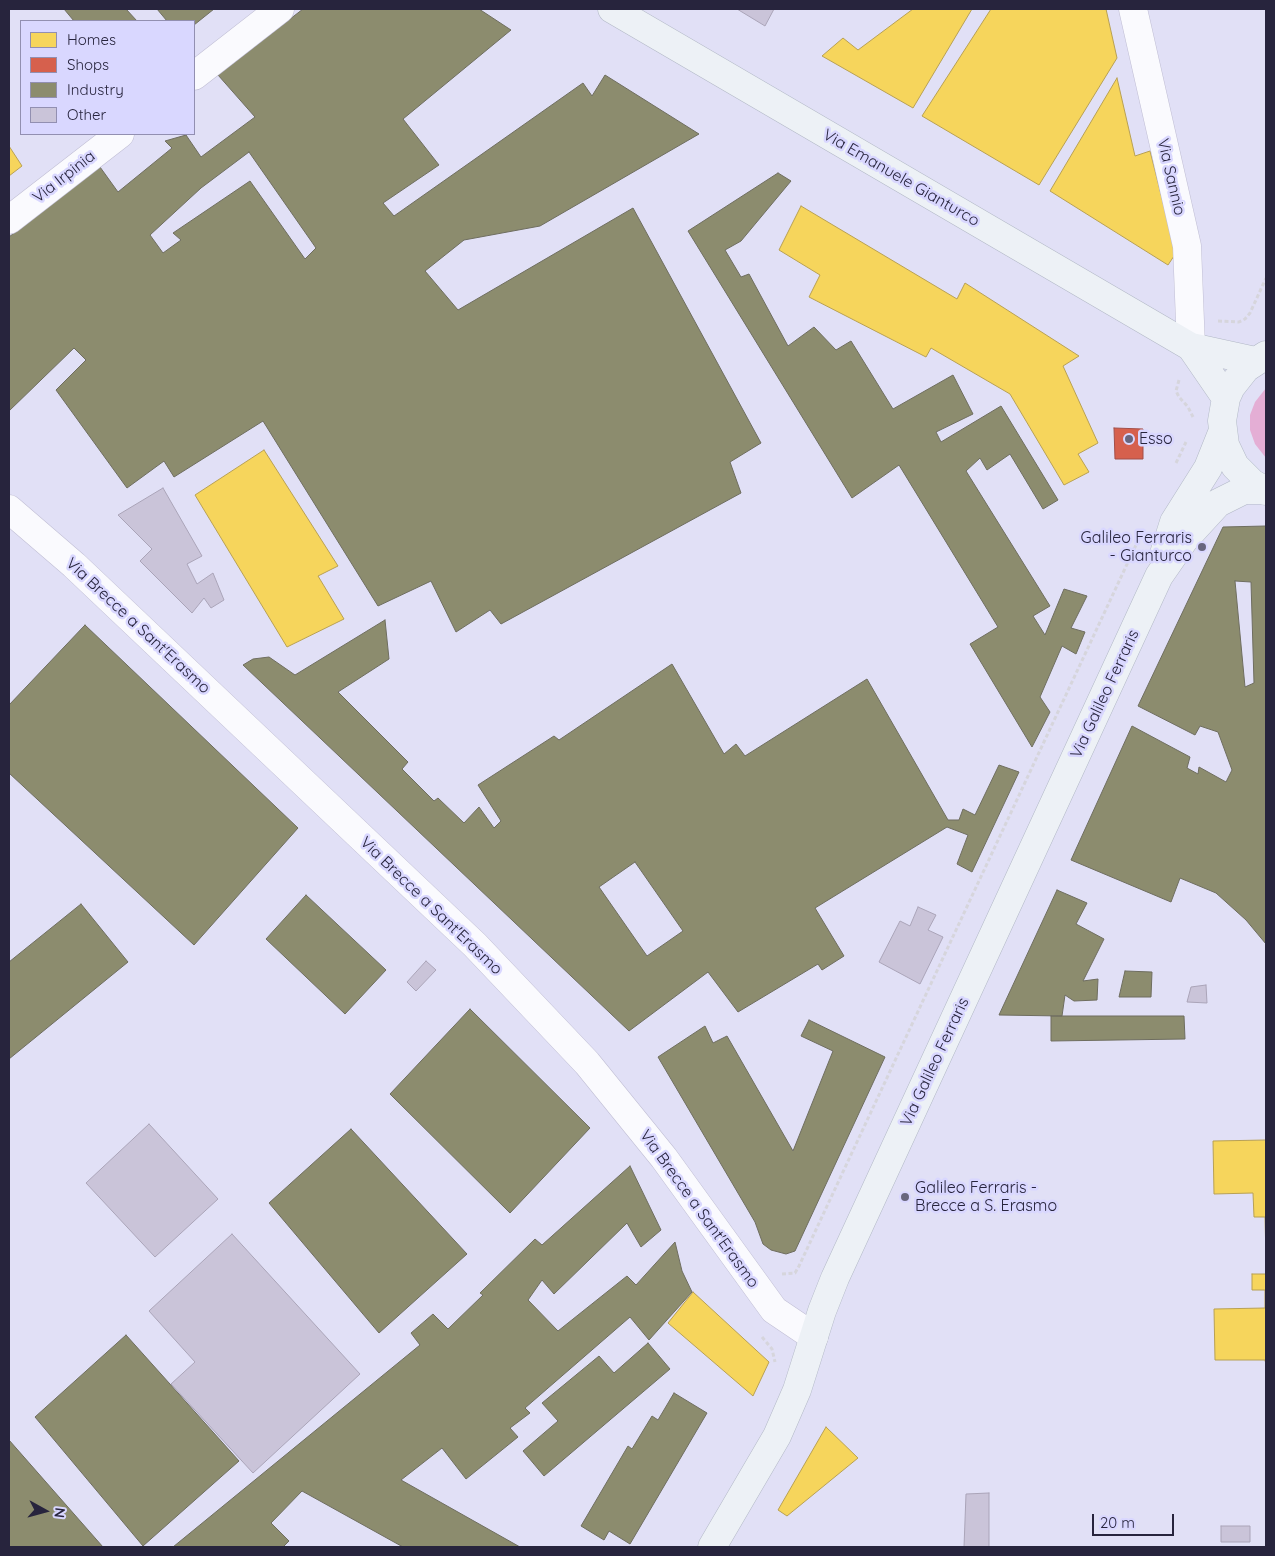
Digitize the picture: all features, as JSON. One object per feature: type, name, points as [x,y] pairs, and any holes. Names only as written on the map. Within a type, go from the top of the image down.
[{"type":"main road","name":"Via Emanuele Gianturco","points":[[612,9],[1191,347],[1261,358]]},
{"type":"main road","name":"Via Emanuele Gianturco","points":[[1191,347],[1226,398]]},
{"type":"main road","points":[[1261,358],[1238,377],[1226,398],[1222,433],[1229,456],[1235,466],[1243,475],[1264,490]]},
{"type":"main road","name":"Via Galileo Ferraris","points":[[1159,576],[1174,522],[1208,468],[1222,433]]},
{"type":"main road","name":"Via Galileo Ferraris","points":[[712,1547],[777,1436],[797,1390],[835,1278],[1159,576],[1184,540],[1218,503],[1244,490],[1264,490]]},
{"type":"street","points":[[195,75],[280,9]]},
{"type":"street","name":"Via Sannio","points":[[1133,9],[1186,246],[1191,347]]},
{"type":"street","name":"Via Irpinia","points":[[9,220],[119,135]]},
{"type":"street","name":"Via Brecce a Sant'Erasmo","points":[[9,509],[74,565],[475,945],[587,1063],[664,1158],[774,1310],[814,1337]]},
{"type":"path","points":[[1215,323],[1219,320],[1239,322],[1245,319],[1250,313],[1266,278]]},
{"type":"path","points":[[1182,376],[1176,391],[1178,397],[1188,407],[1193,422]]},
{"type":"path","points":[[1176,464],[1189,436]]},
{"type":"path","points":[[781,1274],[795,1273],[799,1266],[1124,570]]},
{"type":"path","points":[[761,1336],[775,1356],[775,1366]]},
{"type":"shaded area","points":[[1266,388],[1266,458],[1255,444],[1250,430],[1250,415],[1255,402]]},
{"type":"building: Homes","points":[[913,9],[972,9],[913,108],[822,56],[843,38],[858,50]]},
{"type":"building: Homes","points":[[991,9],[1106,9],[1117,58],[1039,185],[922,116]]},
{"type":"building: Homes","points":[[1117,78],[1135,156],[1150,151],[1176,253],[1168,265],[1050,191]]},
{"type":"building: Homes","points":[[9,146],[22,166],[9,176]]},
{"type":"building: Homes","points":[[801,206],[957,299],[965,283],[1079,356],[1063,366],[1098,443],[1078,454],[1089,472],[1064,485],[1010,394],[931,348],[926,357],[809,297],[820,275],[779,250]]},
{"type":"building: Homes","points":[[264,450],[338,566],[318,576],[344,619],[287,647],[195,495]]},
{"type":"building: Homes","points":[[1266,1140],[1266,1259],[1265,1217],[1254,1217],[1253,1193],[1214,1194],[1213,1141]]},
{"type":"building: Homes","points":[[1252,1274],[1266,1274],[1266,1365],[1265,1360],[1215,1360],[1214,1309],[1265,1308],[1265,1290],[1252,1290]]},
{"type":"building: Homes","points":[[693,1292],[769,1362],[753,1396],[668,1323]]},
{"type":"building: Homes","points":[[826,1427],[858,1458],[787,1516],[778,1510]]},
{"type":"building: Shops","points":[[1114,428],[1143,429],[1143,459],[1115,459]]},
{"type":"building: Industry","points":[[64,9],[126,9],[136,20],[73,20]]},
{"type":"building: Industry","points":[[157,9],[214,9],[195,24],[195,20],[166,20]]},
{"type":"building: Industry","points":[[303,9],[479,9],[511,30],[403,119],[439,165],[383,203],[394,216],[583,83],[592,96],[605,75],[699,134],[540,226],[464,240],[425,271],[458,310],[633,208],[761,443],[730,462],[741,493],[501,624],[490,610],[456,632],[431,581],[378,606],[263,421],[174,477],[164,461],[127,488],[56,390],[86,360],[74,348],[9,411],[9,237],[100,167],[118,192],[172,148],[165,141],[186,135],[201,157],[255,117],[218,75]],"holes":[[[249,152],[316,248],[305,259],[250,181],[173,233],[181,240],[163,253],[150,235],[201,188]]]},
{"type":"building: Industry","points":[[778,173],[791,181],[741,241],[725,250],[741,277],[749,274],[788,346],[814,327],[836,350],[851,341],[893,409],[953,375],[973,414],[936,432],[941,442],[1001,406],[1058,500],[1043,509],[1010,454],[987,470],[980,458],[966,471],[1050,606],[1033,616],[1045,635],[1064,589],[1087,596],[1071,628],[1085,632],[1076,654],[1062,646],[1040,697],[1050,712],[1032,747],[970,644],[998,627],[899,465],[852,498],[688,231]]},
{"type":"building: Industry","points":[[1266,526],[1266,944],[1246,920],[1216,893],[1180,878],[1171,902],[1071,860],[1132,726],[1190,757],[1187,768],[1198,774],[1199,767],[1226,782],[1232,770],[1218,732],[1200,726],[1195,735],[1138,706],[1223,527]],"holes":[[[1235,581],[1251,582],[1254,683],[1245,687]]]},
{"type":"building: Industry","points":[[385,620],[389,659],[338,692],[408,762],[402,769],[434,801],[438,798],[464,823],[479,807],[494,828],[501,821],[478,785],[554,736],[559,740],[672,664],[724,754],[736,744],[745,756],[867,679],[948,820],[959,820],[963,809],[975,815],[999,765],[1019,772],[972,872],[957,864],[968,835],[947,827],[815,908],[844,956],[822,970],[818,964],[738,1012],[708,972],[629,1031],[243,665],[253,659],[269,657],[295,675]],"holes":[[[635,862],[683,931],[647,956],[599,887]]]},
{"type":"building: Industry","points":[[85,625],[298,828],[194,945],[9,773],[9,705]]},
{"type":"building: Industry","points":[[1057,890],[1087,903],[1076,924],[1104,939],[1083,981],[1098,979],[1097,1000],[1074,1001],[1065,995],[1062,1016],[999,1015]]},
{"type":"building: Industry","points":[[306,895],[386,970],[345,1014],[266,939]]},
{"type":"building: Industry","points":[[81,904],[128,962],[9,1059],[9,962]]},
{"type":"building: Industry","points":[[1125,971],[1152,972],[1151,997],[1119,997]]},
{"type":"building: Industry","points":[[470,1009],[590,1128],[510,1213],[390,1094]]},
{"type":"building: Industry","points":[[1051,1016],[1184,1016],[1185,1039],[1051,1041]]},
{"type":"building: Industry","points":[[809,1020],[885,1057],[795,1251],[786,1254],[771,1250],[763,1244],[755,1222],[658,1057],[705,1026],[713,1043],[727,1036],[793,1151],[833,1051],[801,1036]]},
{"type":"building: Industry","points":[[351,1129],[467,1254],[379,1333],[269,1203]]},
{"type":"building: Industry","points":[[630,1166],[661,1230],[641,1247],[627,1223],[554,1294],[542,1280],[528,1300],[558,1331],[627,1276],[636,1285],[675,1242],[682,1271],[692,1292],[649,1340],[630,1317],[525,1408],[530,1413],[510,1428],[518,1437],[466,1479],[442,1448],[401,1480],[520,1547],[403,1547],[302,1491],[271,1523],[289,1541],[283,1547],[173,1547],[420,1345],[411,1333],[433,1314],[448,1329],[483,1295],[480,1293],[535,1239],[542,1245]]},
{"type":"building: Industry","points":[[126,1335],[239,1461],[143,1546],[35,1417]]},
{"type":"building: Industry","points":[[648,1343],[670,1369],[544,1476],[523,1451],[558,1421],[542,1403],[599,1356],[614,1373]]},
{"type":"building: Industry","points":[[674,1393],[707,1413],[630,1544],[609,1531],[604,1540],[581,1526],[628,1446],[632,1449],[652,1416],[658,1420]]},
{"type":"building: Industry","points":[[9,1440],[103,1547],[9,1547]]},
{"type":"building: Other","points":[[737,9],[774,9],[765,26]]},
{"type":"building: Other","points":[[163,488],[202,556],[187,564],[197,584],[213,573],[224,600],[211,608],[204,598],[192,613],[140,561],[152,549],[118,515]]},
{"type":"building: Other","points":[[918,907],[936,915],[928,930],[943,937],[920,984],[879,962],[900,921],[910,926]]},
{"type":"building: Other","points":[[426,961],[436,970],[416,991],[407,982]]},
{"type":"building: Other","points":[[1206,985],[1207,1003],[1187,1002],[1191,987]]},
{"type":"building: Other","points":[[149,1124],[218,1199],[155,1257],[86,1183]]},
{"type":"building: Other","points":[[232,1234],[360,1374],[253,1473],[171,1384],[195,1362],[149,1311]]},
{"type":"building: Other","points":[[989,1493],[989,1547],[964,1547],[966,1494]]},
{"type":"building: Other","points":[[1221,1526],[1250,1526],[1250,1542],[1221,1542]]},
{"type":"place","name":"Esso","points":[[1129,439]]},
{"type":"place","name":"Galileo Ferraris - Gianturco","points":[[1202,547]]},
{"type":"place","name":"Galileo Ferraris - Brecce a S. Erasmo","points":[[905,1197]]}]
